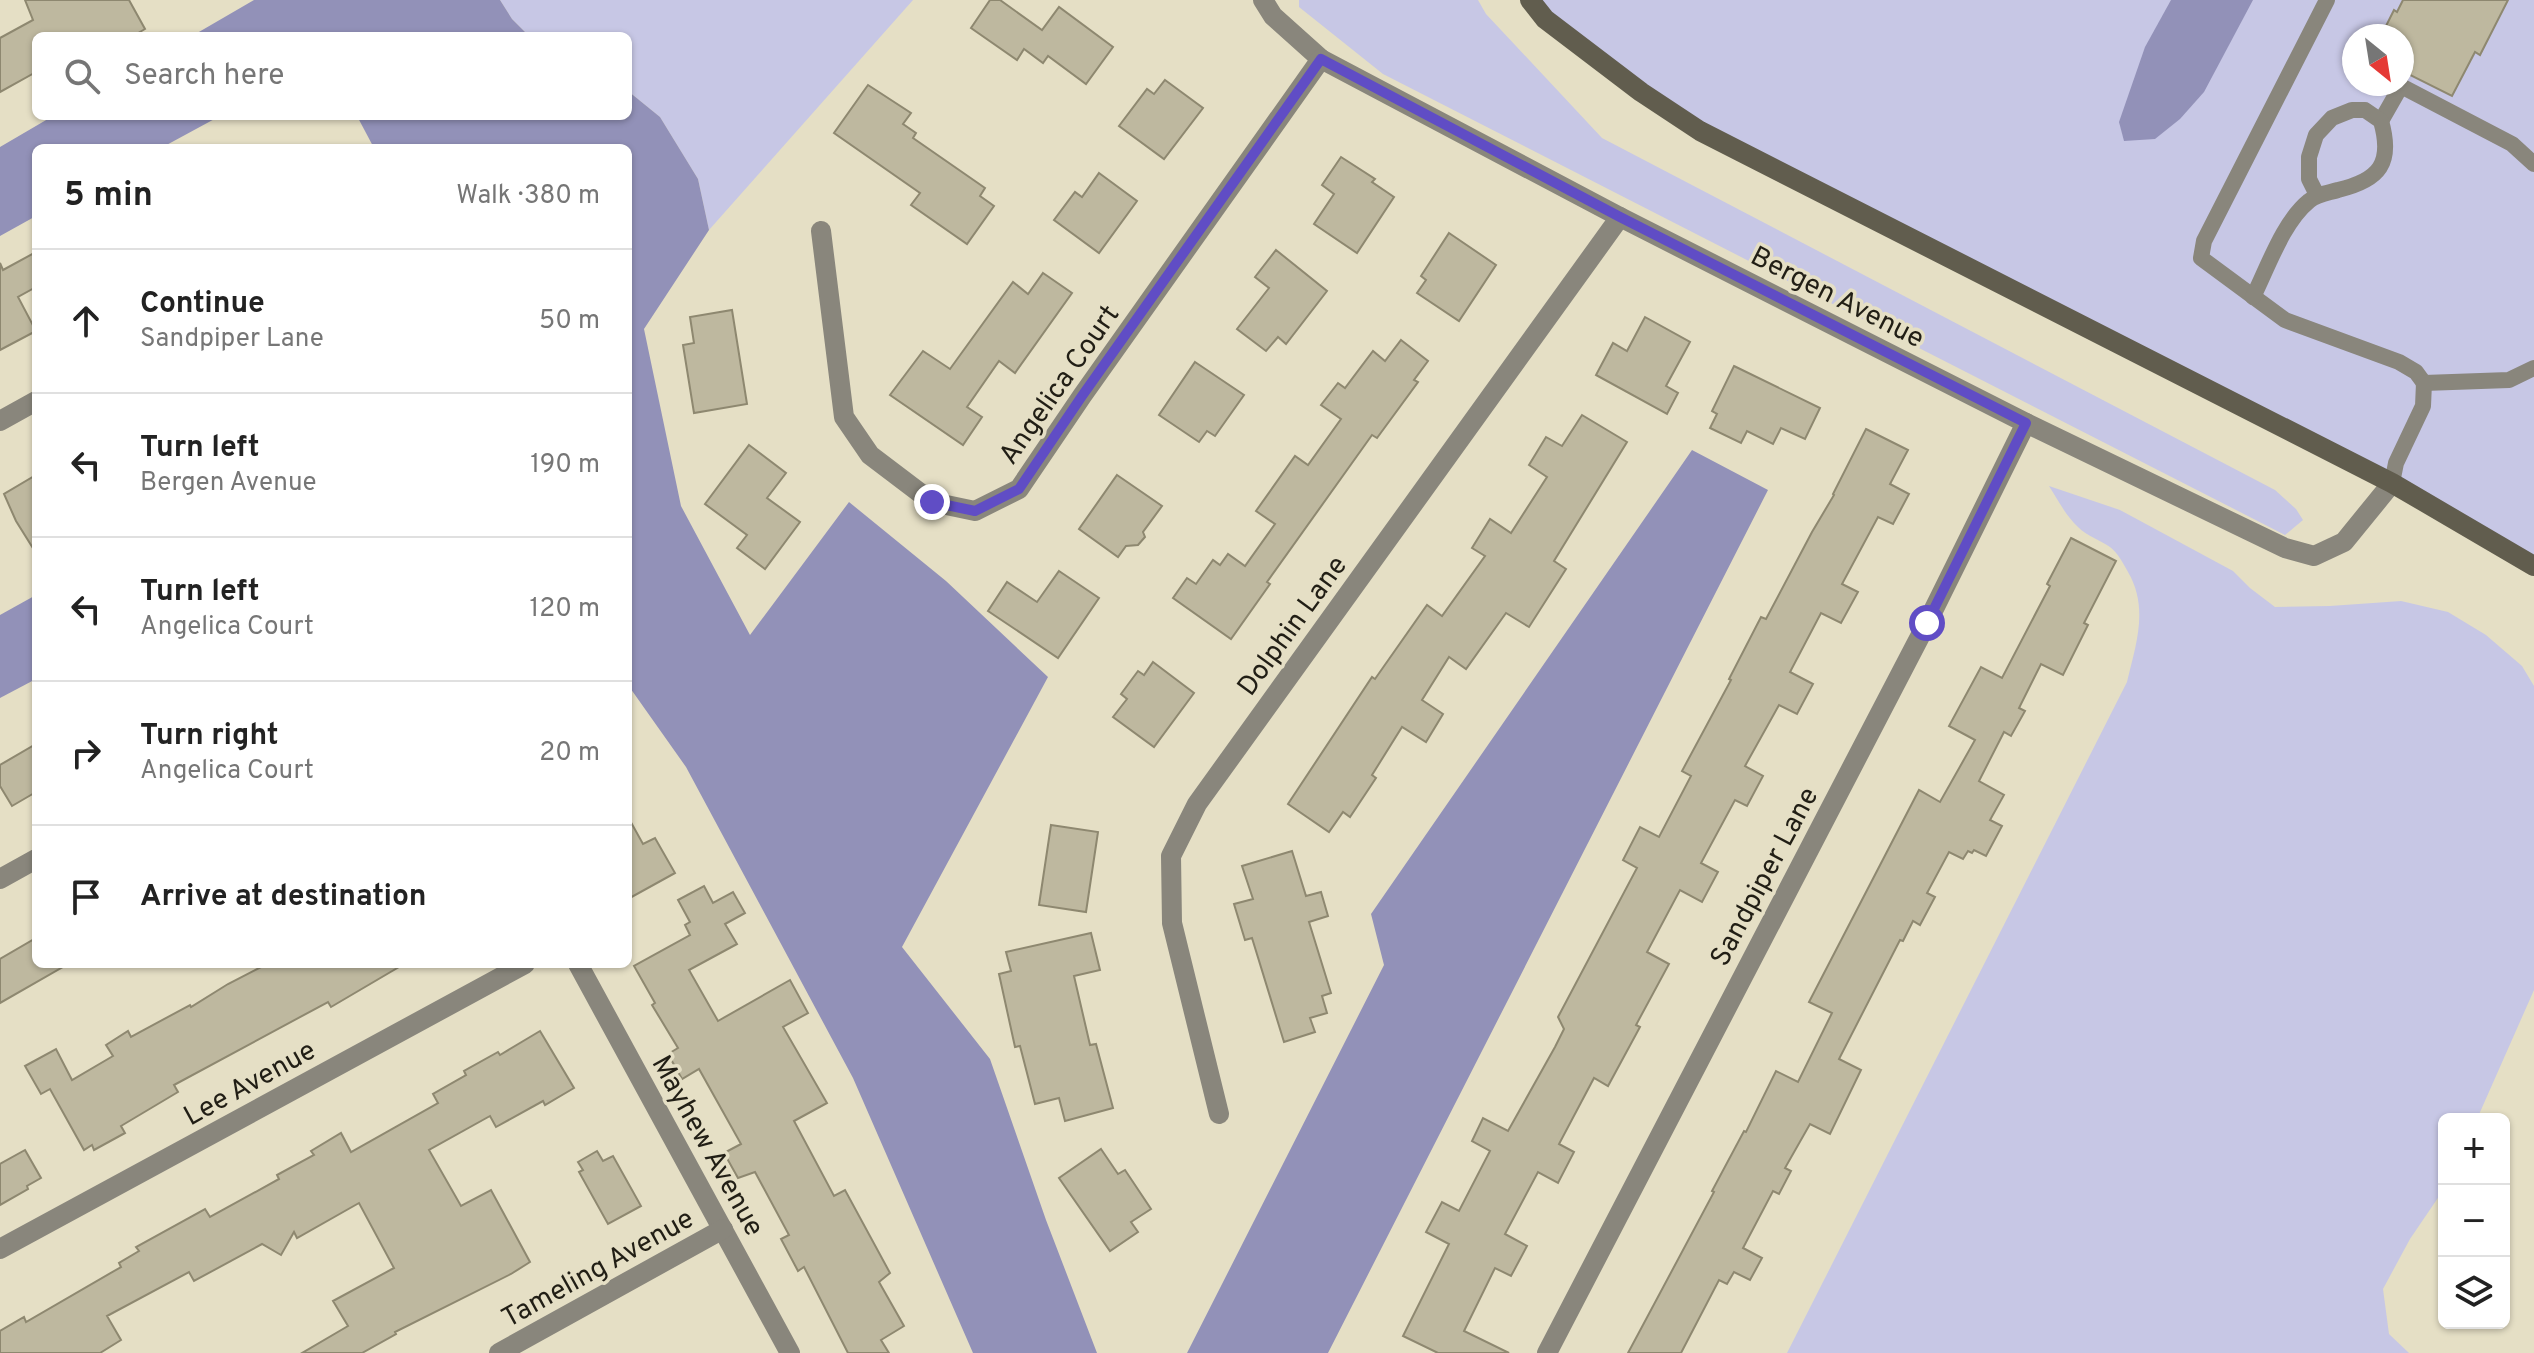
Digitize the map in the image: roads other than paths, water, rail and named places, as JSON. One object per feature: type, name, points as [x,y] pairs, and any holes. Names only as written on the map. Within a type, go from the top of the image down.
[{"type":"main road","points":[[1530,0],[1545,19],[1641,92],[1700,131],[2392,483],[2534,566]]},
{"type":"street","name":"Bergen Avenue","points":[[1263,0],[1273,16],[1321,59],[1620,217],[2026,423],[2285,548],[2314,556],[2344,542],[2392,483]]},
{"type":"street","name":"Angelica Court","points":[[821,231],[844,417],[870,455],[932,502],[975,511],[1019,489],[1321,59]]},
{"type":"street","name":"Dolphin Lane","points":[[1219,1114],[1172,923],[1171,856],[1197,804],[1620,217]]},
{"type":"street","points":[[0,421],[32,403]]},
{"type":"street","name":"Sandpiper Lane","points":[[1547,1353],[1927,623],[2026,423]]},
{"type":"street","points":[[0,879],[32,861]]},
{"type":"street","name":"Lee Avenue","points":[[0,1249],[518,968]]},
{"type":"street","name":"Mayhew Avenue","points":[[580,968],[790,1353]]},
{"type":"street","name":"Tameling Avenue","points":[[499,1353],[723,1229]]},
{"type":"lane","points":[[2327,0],[2204,241],[2201,258],[2285,320],[2399,362],[2416,372],[2424,383],[2423,406],[2396,463],[2392,483]]},
{"type":"lane","points":[[2381,121],[2401,86],[2512,144],[2534,164]]},
{"type":"lane","points":[[2253,297],[2292,219],[2309,201],[2317,195],[2370,180],[2385,162],[2386,140],[2381,121],[2365,110],[2352,110],[2332,118],[2316,135],[2309,157],[2309,179],[2317,195]]},
{"type":"lane","points":[[2424,383],[2509,380],[2529,374]]}]
